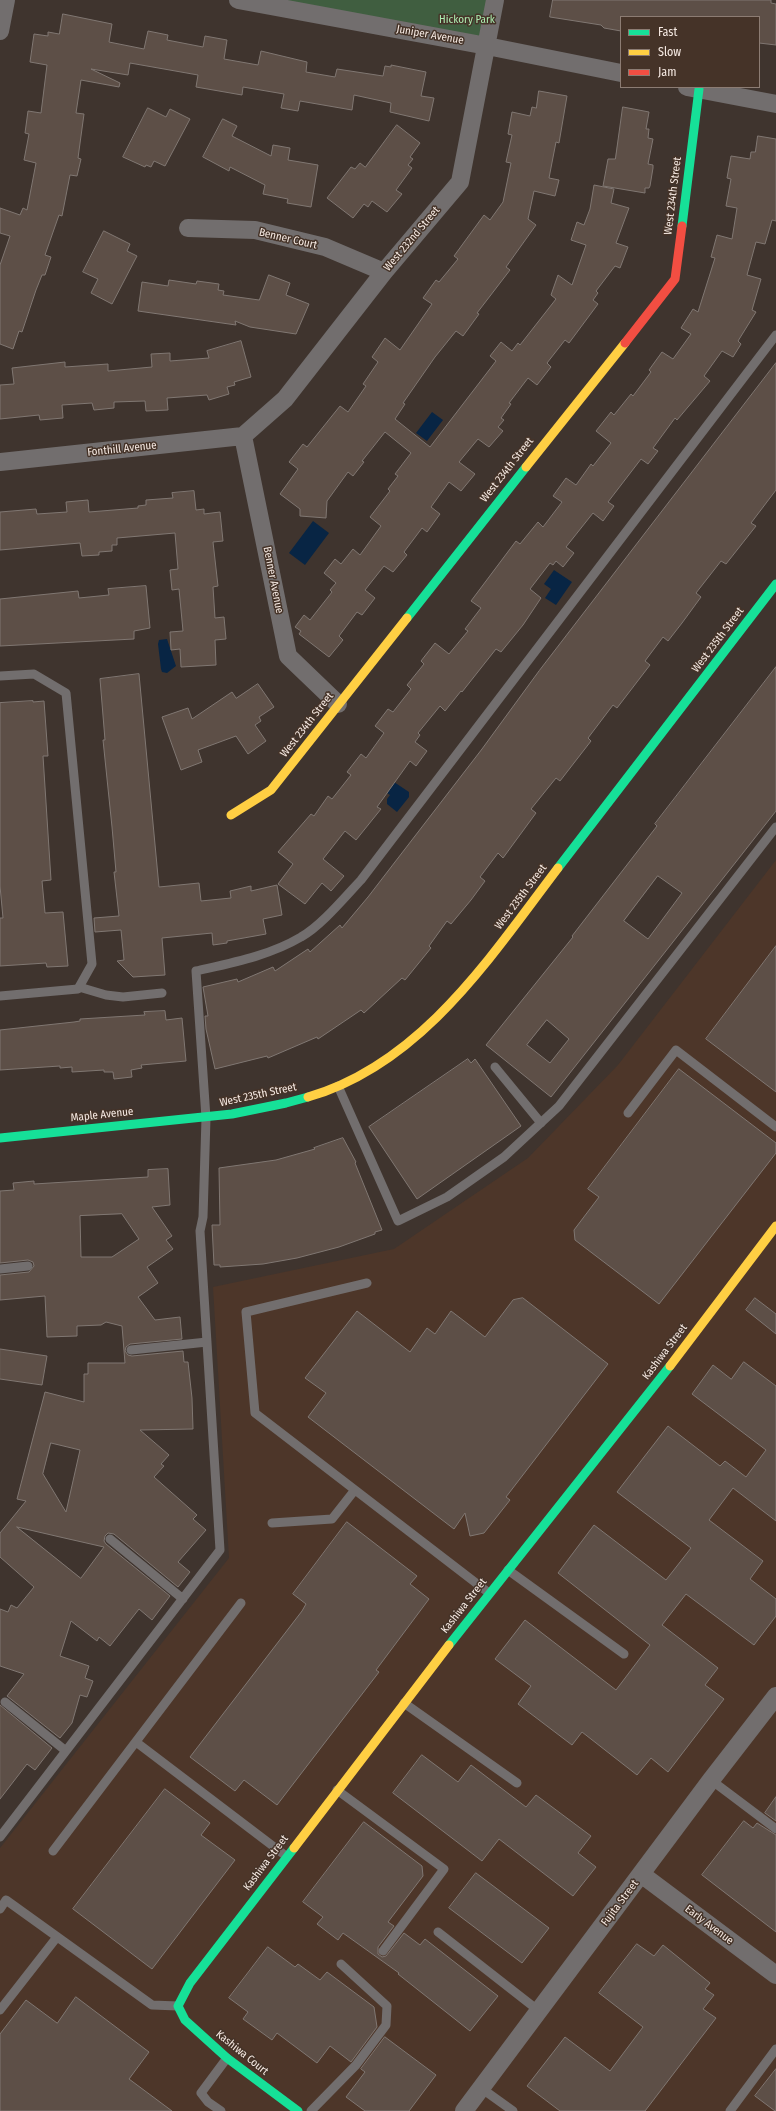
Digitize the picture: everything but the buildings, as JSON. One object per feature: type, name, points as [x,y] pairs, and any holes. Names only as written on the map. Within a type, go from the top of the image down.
[{"type":"street","points":[[0,31],[6,0]]},
{"type":"street","name":"Juniper Avenue","points":[[238,0],[487,46],[620,73]]},
{"type":"street","name":"West 232nd Street","points":[[243,436],[285,399],[384,272],[460,182],[495,0]]},
{"type":"street","points":[[693,88],[776,104]]},
{"type":"street","name":"West 234th Street","points":[[231,815],[271,790],[674,279],[693,88]]},
{"type":"street","name":"Benner Court","points":[[188,228],[255,230],[325,247],[384,272]]},
{"type":"street","name":"Benner Avenue","points":[[243,436],[288,656],[338,704]]},
{"type":"street","name":"Fonthill Avenue","points":[[0,462],[243,436]]},
{"type":"street","name":"West 235th Street","points":[[206,1118],[287,1104],[338,1086],[368,1069],[422,1031],[448,1007],[480,970],[776,584]]},
{"type":"street","name":"Maple Avenue","points":[[0,1138],[206,1118]]},
{"type":"street","name":"Kashiwa Street","points":[[178,2006],[190,1983],[286,1856],[489,1593],[655,1386],[776,1226]]},
{"type":"street","name":"Fujita Street","points":[[464,2111],[711,1780],[776,1696]]},
{"type":"street","name":"Early Avenue","points":[[641,1874],[776,1975]]},
{"type":"street","name":"Kashiwa Court","points":[[178,2006],[185,2020],[227,2058],[298,2111]]},
{"type":"lane","points":[[0,1837],[220,1550],[200,1231],[203,1217],[206,1118],[196,971],[240,961],[269,952],[302,937],[331,911],[361,880],[776,335]]},
{"type":"lane","points":[[0,676],[34,674],[66,693],[92,964],[78,989],[0,996]]},
{"type":"lane","points":[[338,1086],[398,1221],[447,1197],[504,1157],[541,1123],[563,1100],[776,827]]},
{"type":"lane","points":[[80,987],[106,995],[123,997],[162,993]]},
{"type":"lane","points":[[628,1113],[676,1050],[776,1127]]},
{"type":"lane","points":[[495,1067],[541,1123]]},
{"type":"lane","points":[[0,1269],[28,1266]]},
{"type":"lane","points":[[367,1283],[246,1312],[254,1413],[489,1593]]},
{"type":"lane","points":[[131,1350],[207,1342]]},
{"type":"lane","points":[[272,1523],[332,1519],[354,1491]]},
{"type":"lane","points":[[110,1539],[183,1599]]},
{"type":"lane","points":[[508,1570],[624,1654]]},
{"type":"lane","points":[[53,1851],[241,1603]]},
{"type":"lane","points":[[5,1702],[66,1751]]},
{"type":"lane","points":[[404,1703],[517,1783]]},
{"type":"lane","points":[[136,1742],[286,1856]]},
{"type":"lane","points":[[711,1780],[776,1829]]},
{"type":"lane","points":[[337,1790],[444,1869],[383,1951]]},
{"type":"lane","points":[[0,1909],[6,1900],[152,2005],[178,2006]]},
{"type":"lane","points":[[438,1932],[539,2011]]},
{"type":"lane","points":[[0,2010],[57,1937]]},
{"type":"lane","points":[[311,2111],[356,2065],[386,2025],[388,2006],[341,1964]]},
{"type":"lane","points":[[730,2111],[776,2049]]},
{"type":"lane","points":[[220,2111],[208,2102],[201,2093],[227,2058]]},
{"type":"lane","points":[[482,2088],[513,2111]]},
{"type":"shaded area","points":[[776,860],[776,2111],[0,2111],[0,1848],[229,1558],[213,1287],[394,1249],[528,1158],[618,1065]]},
{"type":"green space","name":"Hickory Park","points":[[247,0],[492,0],[484,44]]},
{"type":"water","points":[[432,412],[443,420],[427,441],[416,433]]},
{"type":"water","points":[[313,521],[329,533],[305,565],[289,553]]},
{"type":"water","points":[[554,570],[572,582],[556,605],[545,598],[551,589],[544,584]]},
{"type":"water","points":[[167,639],[176,666],[167,673],[162,672],[161,669],[158,644],[159,640]]},
{"type":"water","points":[[394,782],[409,792],[409,797],[397,812],[387,804],[387,799],[390,795],[387,793]]},
{"type":"traffic: fast","points":[[682,226],[699,89]]},
{"type":"traffic: fast","points":[[407,618],[526,467]]},
{"type":"traffic: fast","points":[[558,868],[776,584]]},
{"type":"traffic: fast","points":[[0,1138],[232,1114],[308,1097]]},
{"type":"traffic: fast","points":[[449,1645],[670,1366]]},
{"type":"traffic: fast","points":[[294,1848],[190,1983],[178,2006],[185,2020],[227,2058],[298,2111]]},
{"type":"traffic: slow","points":[[526,467],[625,343]]},
{"type":"traffic: slow","points":[[231,815],[271,790],[407,618]]},
{"type":"traffic: slow","points":[[308,1097],[349,1081],[386,1060],[420,1033],[451,1003],[480,970],[558,868]]},
{"type":"traffic: slow","points":[[670,1366],[776,1226]]},
{"type":"traffic: slow","points":[[294,1848],[449,1645]]},
{"type":"traffic: jam","points":[[625,343],[675,279],[682,226]]}]
